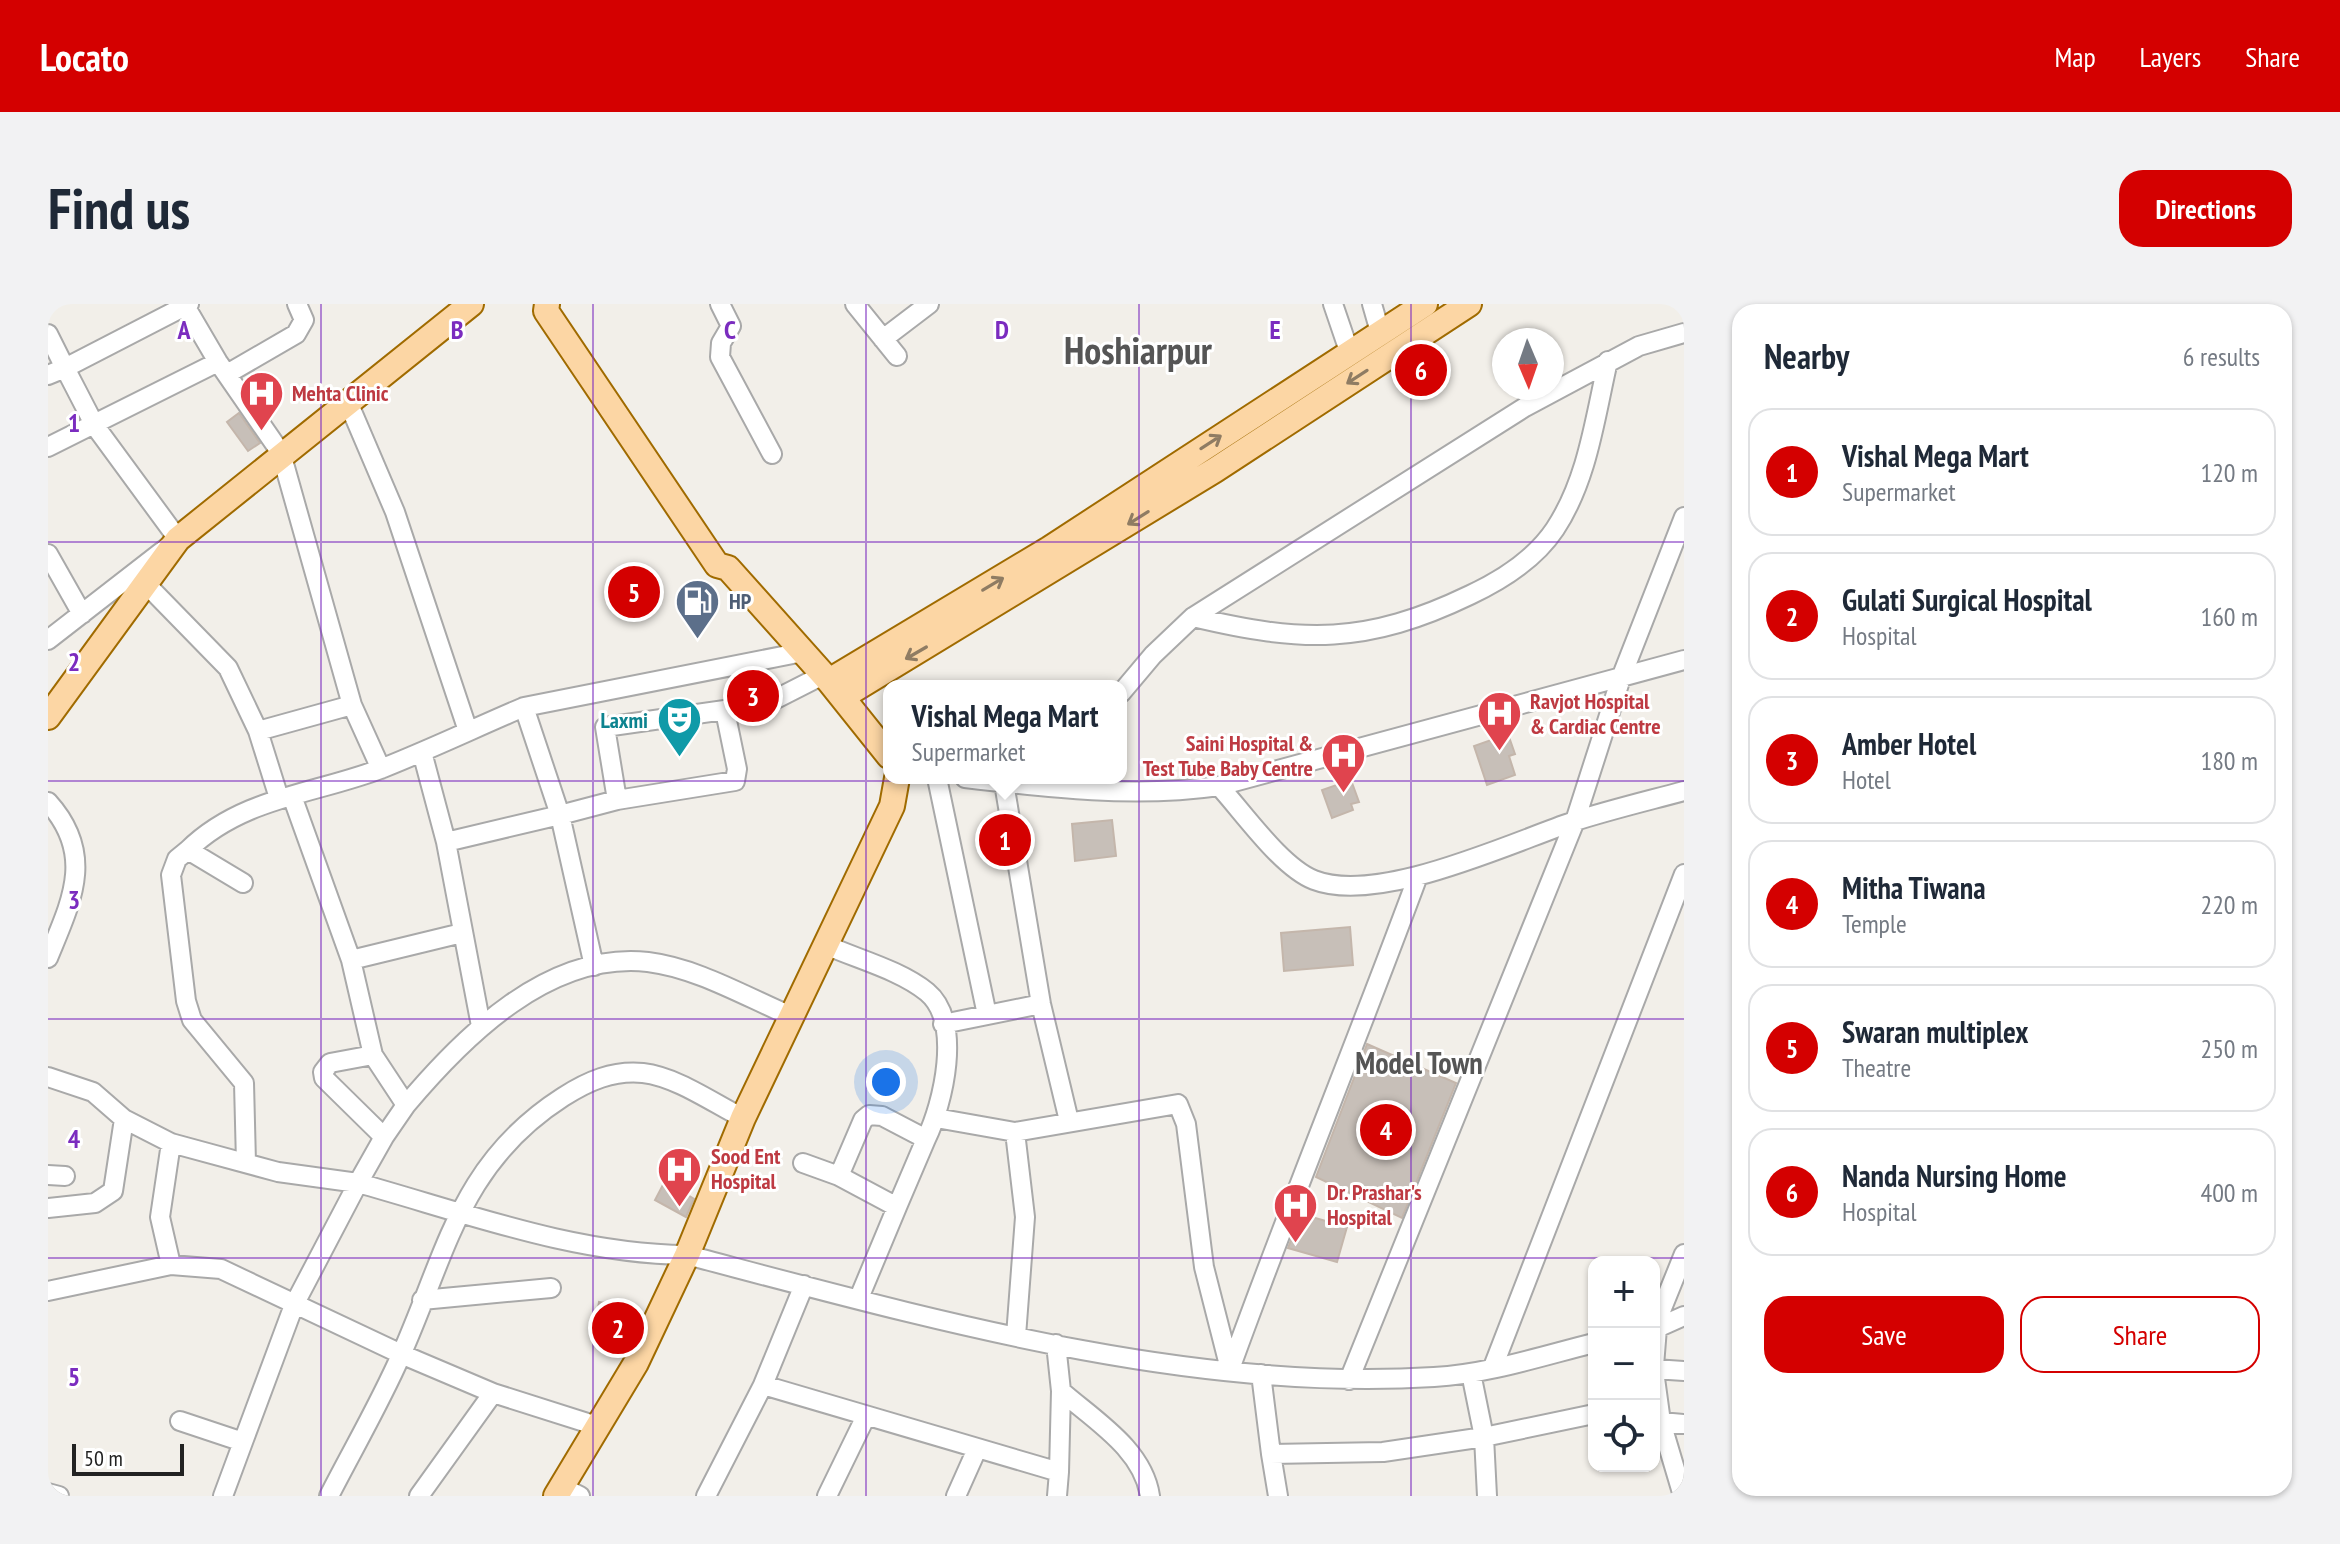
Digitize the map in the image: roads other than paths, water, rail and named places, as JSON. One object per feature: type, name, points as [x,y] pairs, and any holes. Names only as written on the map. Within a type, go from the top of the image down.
[{"type":"main road","points":[[48,717],[178,539],[281,453],[471,304]]},
{"type":"main road","points":[[547,304],[546,311],[717,565],[728,568],[831,684],[883,749]]},
{"type":"main road","points":[[560,304],[704,517],[729,558],[728,568]]},
{"type":"main road","points":[[831,684],[945,624],[1215,470],[1469,304]]},
{"type":"main road","points":[[945,624],[1049,549],[1417,306]]},
{"type":"main road","points":[[566,1493],[597,1426],[636,1363],[687,1255],[743,1118],[892,806],[896,784]]},
{"type":"street","points":[[48,447],[296,334],[304,320],[297,304]]},
{"type":"street","points":[[720,304],[731,326],[721,343],[720,357],[772,454]]},
{"type":"street","points":[[855,304],[897,356]]},
{"type":"street","points":[[883,339],[929,304]]},
{"type":"street","points":[[1333,304],[1349,351]]},
{"type":"street","points":[[1372,304],[1380,332]]},
{"type":"street","points":[[56,371],[186,305],[223,368],[281,453],[352,705],[381,769]]},
{"type":"street","points":[[1127,686],[1153,655],[1193,617],[1474,438],[1608,361],[1639,346],[1684,333]]},
{"type":"street","points":[[48,334],[56,371],[178,539],[48,640]]},
{"type":"street","points":[[1193,617],[1255,632],[1345,635],[1412,622],[1515,570],[1555,530],[1568,505],[1581,475],[1608,361]]},
{"type":"street","points":[[348,402],[395,512],[468,731]]},
{"type":"street","points":[[1349,1380],[1575,821],[1621,678],[1684,517]]},
{"type":"street","points":[[48,554],[82,614]]},
{"type":"street","points":[[145,583],[220,657],[258,731],[351,960],[373,1055],[406,1105]]},
{"type":"street","points":[[246,1163],[244,1083],[192,1020],[186,1001],[171,875],[177,859],[211,828],[286,797],[381,769],[524,707],[803,652]]},
{"type":"street","points":[[1064,784],[1154,792],[1219,786],[1684,660]]},
{"type":"street","points":[[617,800],[604,737],[605,727],[766,704],[831,684]]},
{"type":"street","points":[[258,731],[352,705]]},
{"type":"street","points":[[524,707],[560,815],[594,966]]},
{"type":"street","points":[[446,842],[617,800],[735,781],[737,769],[725,711]]},
{"type":"street","points":[[422,752],[446,842],[481,1026]]},
{"type":"street","points":[[938,784],[987,1015]]},
{"type":"street","points":[[1004,784],[1041,1004],[1069,1121]]},
{"type":"street","points":[[1219,786],[1294,869],[1314,880],[1341,886],[1418,876],[1575,821],[1684,791]]},
{"type":"street","points":[[48,802],[64,822],[76,863],[71,907],[48,958]]},
{"type":"street","points":[[188,850],[243,883]]},
{"type":"street","points":[[1493,1367],[1684,874]]},
{"type":"street","points":[[1230,1369],[1295,1190],[1351,1057],[1418,876]]},
{"type":"street","points":[[351,960],[462,933]]},
{"type":"street","points":[[826,945],[928,993],[943,1024],[946,1083],[936,1118],[859,1298]]},
{"type":"street","points":[[223,1496],[294,1305],[358,1183],[406,1105],[441,1063],[481,1026],[522,997],[594,966],[646,962],[669,966],[791,1016]]},
{"type":"street","points":[[943,1024],[1041,1004]]},
{"type":"street","points":[[373,1055],[330,1063],[323,1072],[324,1078],[384,1137]]},
{"type":"street","points":[[329,1496],[401,1354],[460,1211],[480,1174],[501,1148],[543,1110],[600,1076],[643,1073],[660,1078],[743,1118]]},
{"type":"street","points":[[48,1077],[93,1092],[124,1119],[171,1143],[246,1163],[314,1179],[358,1183],[569,1243],[652,1255],[687,1255],[1056,1344],[1261,1374],[1349,1380],[1471,1373],[1588,1344]]},
{"type":"street","points":[[936,1118],[1015,1132],[1178,1104],[1183,1111],[1204,1267],[1230,1369]]},
{"type":"street","points":[[839,1176],[863,1120],[869,1115],[882,1116],[926,1139]]},
{"type":"street","points":[[48,1208],[95,1203],[113,1191],[124,1119]]},
{"type":"street","points":[[1015,1132],[1025,1217],[1016,1336]]},
{"type":"street","points":[[171,1143],[160,1217],[171,1265]]},
{"type":"street","points":[[803,1163],[839,1176],[897,1207]]},
{"type":"street","points":[[1660,1315],[1684,1254]]},
{"type":"street","points":[[48,1291],[171,1265],[221,1269],[401,1354],[493,1393],[597,1426]]},
{"type":"street","points":[[706,1496],[763,1385],[804,1285]]},
{"type":"street","points":[[422,1300],[551,1288]]},
{"type":"street","points":[[1660,1326],[1681,1320]]},
{"type":"street","points":[[1056,1344],[1061,1391],[1058,1496]]},
{"type":"street","points":[[1660,1369],[1684,1371]]},
{"type":"street","points":[[1471,1373],[1484,1437],[1487,1496]]},
{"type":"street","points":[[1261,1374],[1278,1496]]},
{"type":"street","points":[[763,1385],[1059,1472]]},
{"type":"street","points":[[1061,1391],[1126,1448],[1143,1473],[1150,1496]]},
{"type":"street","points":[[419,1496],[493,1393]]},
{"type":"street","points":[[1271,1454],[1383,1452],[1484,1437],[1588,1415]]},
{"type":"street","points":[[827,1496],[866,1416]]},
{"type":"street","points":[[1660,1418],[1683,1496]]},
{"type":"street","points":[[180,1421],[243,1442]]},
{"type":"street","points":[[1661,1422],[1684,1424]]},
{"type":"street","points":[[956,1496],[977,1449]]},
{"type":"street","points":[[48,1493],[59,1496]]},
{"type":"place","name":"Nanda Nursing Home","points":[[1421,370]]},
{"type":"place","name":"Mehta Clinic","points":[[261,432]]},
{"type":"place","name":"Swaran multiplex","points":[[634,592]]},
{"type":"place","name":"HP","points":[[698,640]]},
{"type":"place","name":"Amber Hotel","points":[[753,696]]},
{"type":"place","name":"Ravjot Hospital & Cardiac Centre","points":[[1499,753]]},
{"type":"place","name":"Laxmi","points":[[679,759]]},
{"type":"place","name":"Saini Hospital & Test Tube Baby Centre","points":[[1344,795]]},
{"type":"place","name":"Vishal Mega Mart","points":[[1005,840]]},
{"type":"place","name":"Mitha Tiwana","points":[[1386,1130]]},
{"type":"place","name":"Sood Ent Hospital","points":[[680,1208]]},
{"type":"place","name":"Dr. Prashar's Hospital","points":[[1296,1244]]},
{"type":"place","name":"Gulati Surgical Hospital","points":[[618,1328]]},
{"type":"district","name":"Hoshiarpur","points":[[1138,349]]},
{"type":"district","name":"Model Town","points":[[1419,1062]]}]
